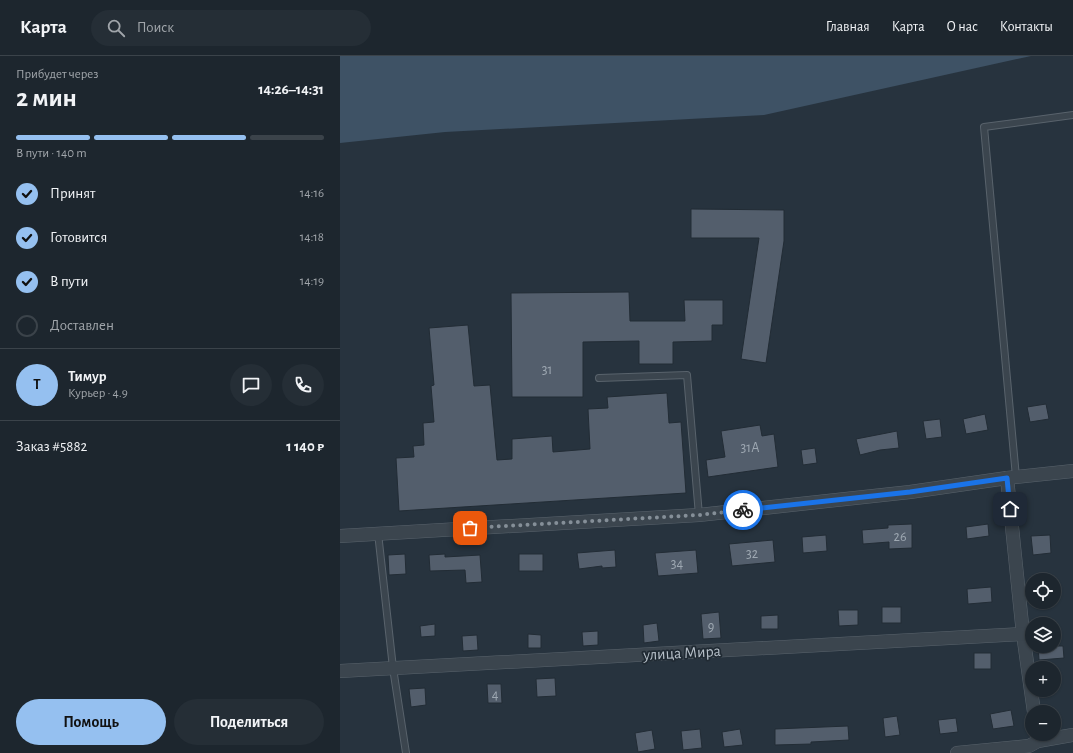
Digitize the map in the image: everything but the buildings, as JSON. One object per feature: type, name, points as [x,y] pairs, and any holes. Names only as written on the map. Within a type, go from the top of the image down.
[{"type":"street","points":[[340,536],[699,515],[910,492],[1012,477],[1073,471]]},
{"type":"street","points":[[1012,477],[1023,634],[1033,705]]},
{"type":"street","name":"улица Мира","points":[[340,671],[1023,634]]},
{"type":"street","points":[[958,753],[1073,736]]},
{"type":"lane","points":[[1012,477],[984,126],[1073,115]]},
{"type":"lane","points":[[599,378],[687,375],[699,515]]},
{"type":"lane","points":[[378,533],[393,668],[406,753]]},
{"type":"water","points":[[340,56],[1031,56],[764,115],[445,132],[340,143]]},
{"type":"way so far","points":[[470,528],[699,515],[743,510]]},
{"type":"route","points":[[743,510],[910,492],[1007,478],[1010,509]]}]
